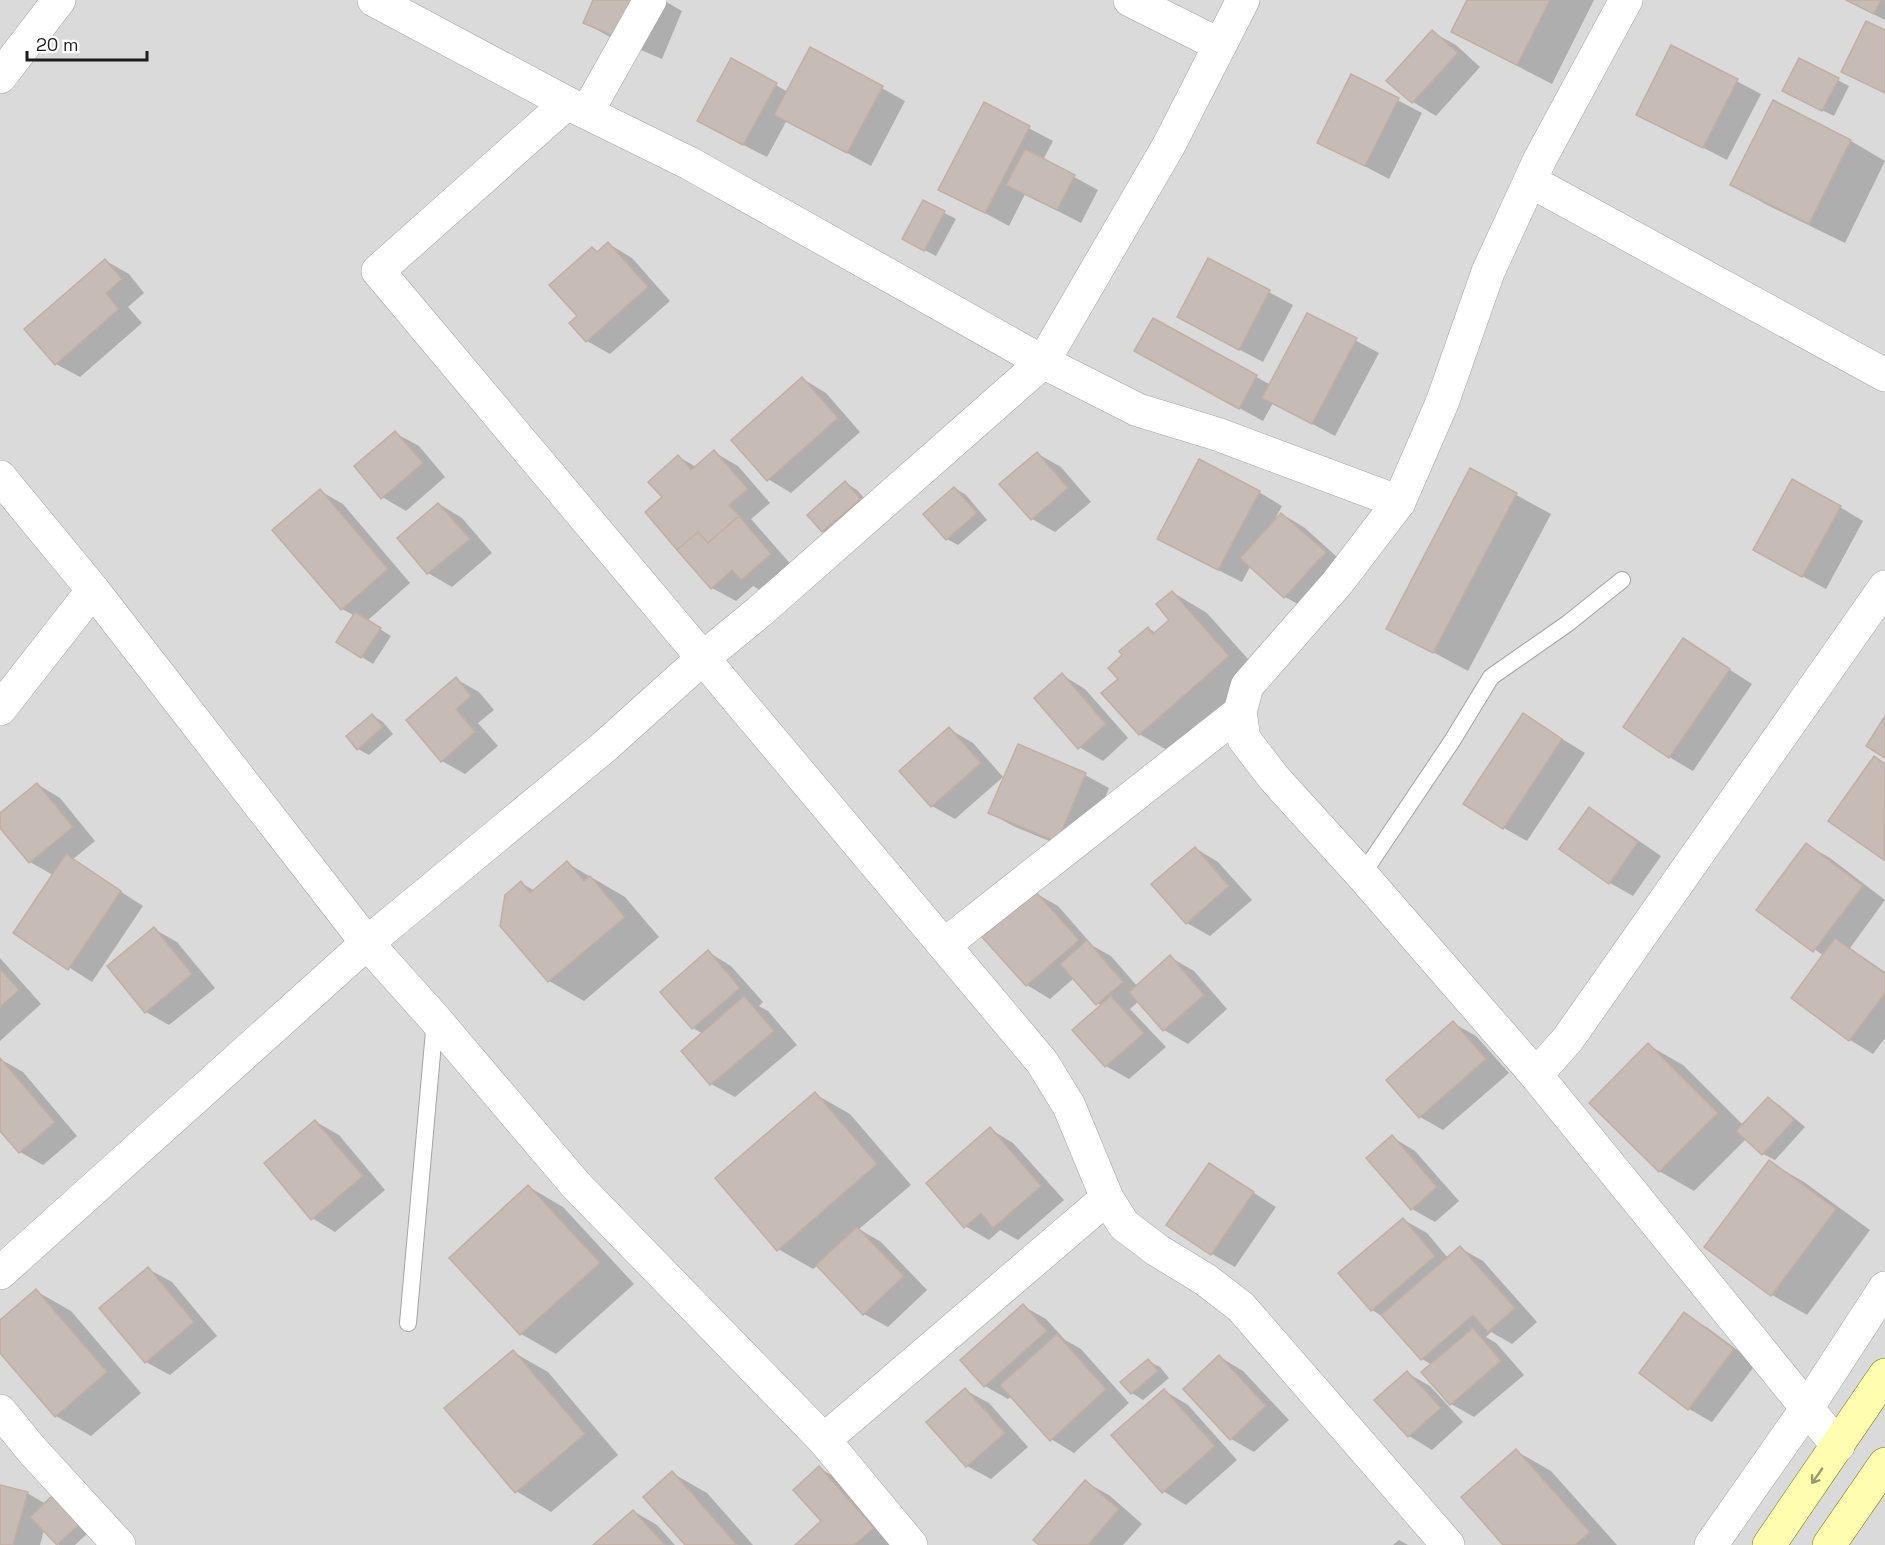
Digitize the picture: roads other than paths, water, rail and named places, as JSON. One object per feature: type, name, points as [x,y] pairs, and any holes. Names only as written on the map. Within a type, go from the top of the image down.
[{"type":"main road","points":[[1769,1545],[1885,1376]]},
{"type":"main road","points":[[1830,1545],[1885,1464]]},
{"type":"street","points":[[0,77],[59,0]]},
{"type":"street","points":[[374,0],[577,108],[689,163],[1043,362],[1138,410],[1217,434],[1399,502]]},
{"type":"street","points":[[650,0],[577,108],[378,271],[1042,1062],[1069,1106],[1107,1198],[1124,1225],[1157,1250],[1206,1280],[1241,1307],[1448,1545]]},
{"type":"street","points":[[1130,0],[1220,45]]},
{"type":"street","points":[[0,1273],[367,943],[604,747],[1043,362],[1168,145],[1243,0]]},
{"type":"street","points":[[1626,0],[1540,159],[1488,272],[1442,403],[1399,502],[1338,582],[1247,686],[1240,712],[1244,739],[1274,778],[1362,874],[1536,1075],[1838,1446]]},
{"type":"street","points":[[1530,182],[1885,375]]},
{"type":"street","points":[[0,477],[93,590],[367,943],[435,1019],[574,1184],[824,1440],[911,1545]]},
{"type":"street","points":[[1536,1075],[1568,1038],[1885,587]]},
{"type":"street","points":[[0,709],[93,590]]},
{"type":"street","points":[[944,945],[1240,712]]},
{"type":"street","points":[[824,1440],[1107,1198]]},
{"type":"street","points":[[1712,1545],[1807,1408],[1885,1288]]},
{"type":"street","points":[[0,1411],[32,1450],[119,1545]]},
{"type":"lane","points":[[1362,874],[1452,741],[1491,676],[1568,624],[1622,580]]},
{"type":"lane","points":[[408,1323],[435,1019]]}]
